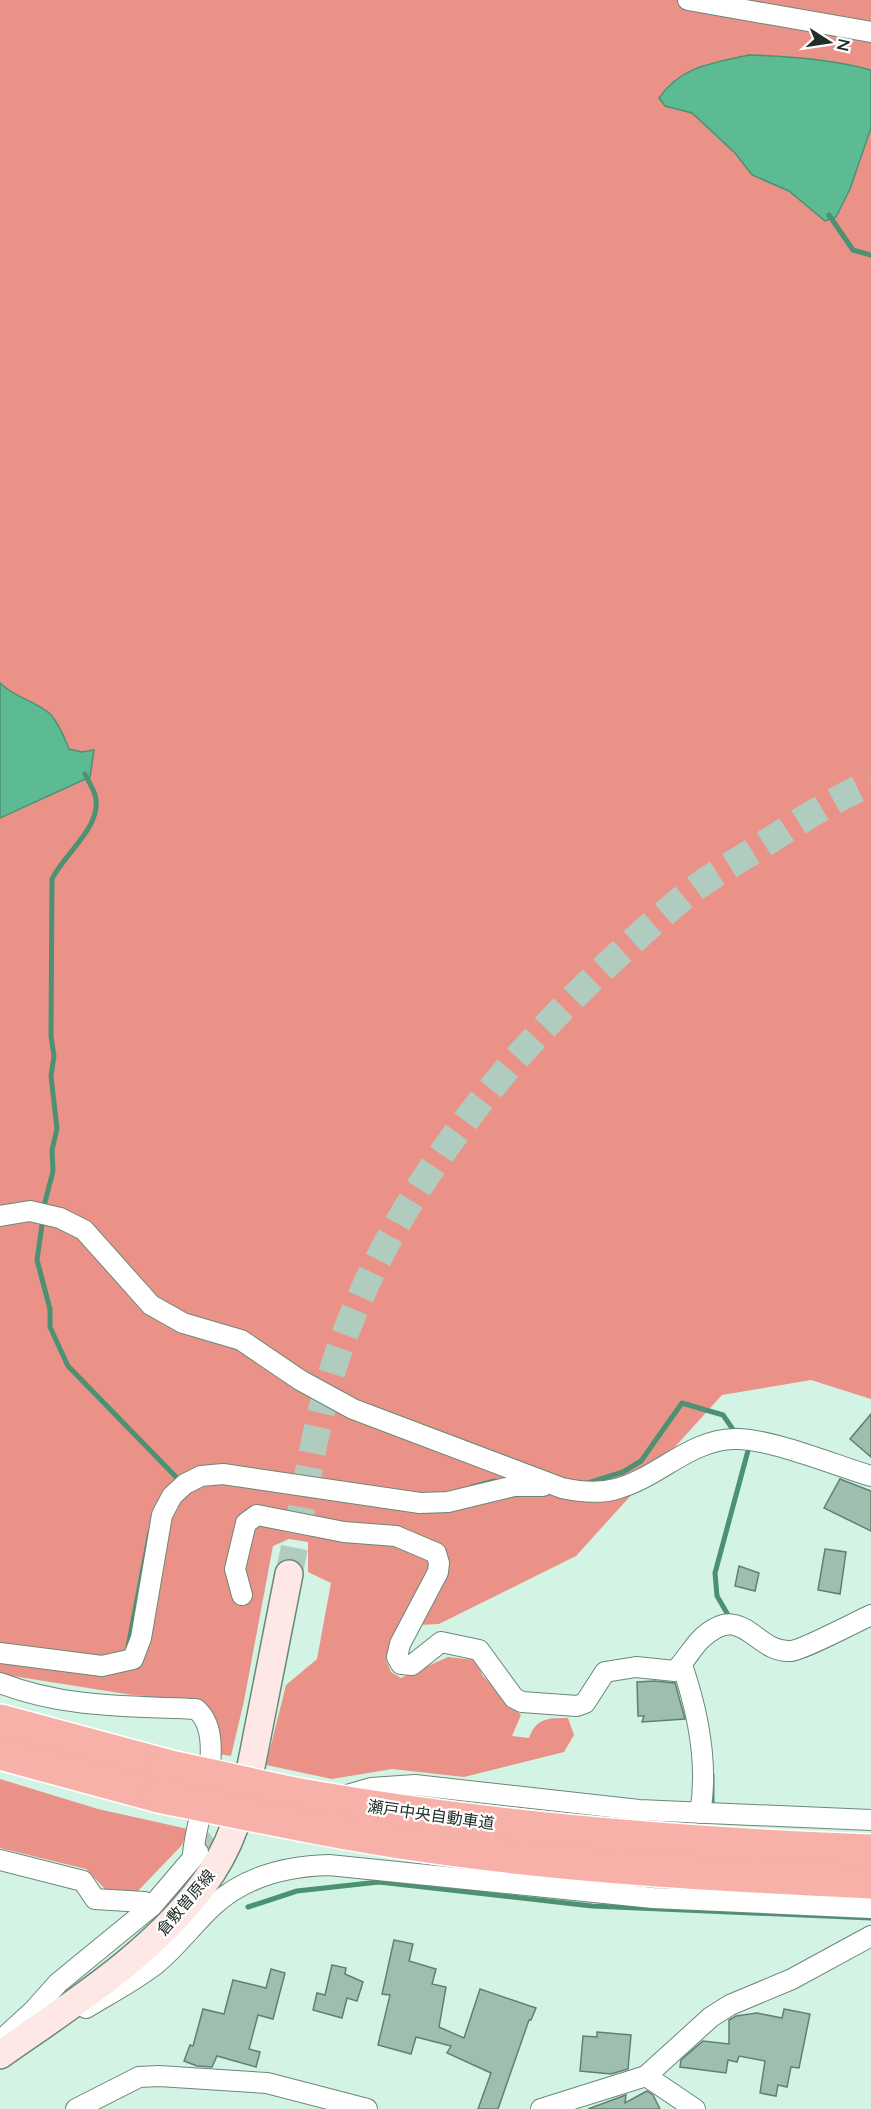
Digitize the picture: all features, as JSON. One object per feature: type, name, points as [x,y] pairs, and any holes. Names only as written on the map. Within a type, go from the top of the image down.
[{"type":"highway","name":"瀬戸中央自動車道","points":[[0,1721],[163,1781],[299,1825],[428,1846],[557,1862],[748,1876],[871,1882]]},
{"type":"highway","name":"瀬戸中央自動車道","points":[[0,1753],[163,1781],[304,1796],[550,1830],[749,1846],[871,1851]]},
{"type":"street","points":[[688,0],[871,32]]},
{"type":"street","points":[[0,1216],[30,1211],[60,1218],[84,1230],[151,1305],[183,1323],[241,1340],[300,1380],[353,1409],[552,1484],[586,1492],[615,1490],[632,1484],[700,1445],[734,1438],[771,1445],[871,1476]]},
{"type":"street","points":[[0,1653],[102,1666],[133,1659],[141,1638],[162,1515],[172,1496],[185,1484],[201,1476],[224,1474],[420,1503],[448,1503],[514,1486],[552,1484]]},
{"type":"street","points":[[242,1595],[235,1569],[246,1522],[257,1515],[344,1532],[396,1536],[436,1553],[439,1563],[438,1572],[400,1644],[397,1657],[401,1664],[412,1665],[441,1642],[479,1650],[513,1698],[522,1702],[577,1706],[585,1703],[605,1672],[636,1667],[675,1671],[682,1665],[700,1639],[715,1629],[735,1624],[745,1627],[765,1644],[791,1651],[871,1615]]},
{"type":"street","name":"倉敷曽原線","points":[[0,2055],[49,2021],[147,1946],[170,1924],[212,1871],[229,1839],[244,1801],[289,1574]]},
{"type":"street","points":[[682,1665],[694,1700],[700,1736],[703,1768],[700,1814]]},
{"type":"street","points":[[0,1683],[37,1697],[65,1703],[196,1709],[201,1714],[213,1749],[195,1853],[149,1908],[58,1983],[33,2011],[0,2041]]},
{"type":"street","points":[[249,1825],[371,1788],[415,1785],[639,1810],[871,1820]]},
{"type":"street","points":[[0,1860],[82,1881],[103,1900],[144,1902],[149,1908]]},
{"type":"street","points":[[49,2021],[83,2010],[148,1969],[184,1938],[215,1904],[245,1883],[289,1869],[309,1866],[340,1866],[653,1898],[871,1908]]},
{"type":"street","points":[[541,2109],[646,2076],[660,2066],[711,2017],[730,2005],[792,1979],[871,1936]]},
{"type":"street","points":[[76,2109],[140,2077],[159,2076],[267,2083],[367,2109]]},
{"type":"street","points":[[646,2076],[695,2109]]},
{"type":"shaded area","points":[[0,0],[871,0],[871,70],[852,65],[783,56],[749,55],[666,106],[692,113],[735,153],[752,175],[789,191],[825,221],[836,217],[849,189],[871,128],[871,1399],[811,1380],[722,1395],[576,1556],[439,1624],[399,1626],[386,1660],[391,1672],[401,1678],[448,1657],[475,1660],[483,1676],[521,1715],[512,1736],[529,1738],[535,1726],[544,1720],[568,1718],[574,1735],[564,1752],[464,1777],[392,1769],[332,1779],[266,1765],[286,1685],[317,1659],[331,1583],[308,1572],[308,1542],[289,1539],[273,1546],[244,1701],[231,1756],[219,1754],[219,1746],[202,1700],[132,1695],[0,1674],[0,818],[90,777],[93,750],[82,752],[69,749],[59,727],[46,710],[0,683]]},
{"type":"shaded area","points":[[749,55],[811,59],[871,70],[871,128],[850,189],[836,217],[825,221],[789,191],[752,175],[735,153],[692,113],[665,106],[659,98],[668,87],[688,72]]},
{"type":"shaded area","points":[[0,683],[46,710],[59,727],[69,749],[82,752],[94,750],[90,777],[0,818]]},
{"type":"shaded area","points":[[0,1779],[98,1809],[188,1829],[182,1845],[135,1894],[105,1889],[86,1869],[0,1848]]},
{"type":"building","points":[[871,1414],[871,1457],[850,1439]]},
{"type":"building","points":[[840,1479],[871,1491],[871,1531],[824,1508]]},
{"type":"building","points":[[825,1549],[846,1552],[840,1594],[818,1590]]},
{"type":"building","points":[[739,1566],[759,1573],[755,1591],[735,1586]]},
{"type":"building","points":[[637,1682],[675,1683],[685,1719],[642,1722],[644,1716],[638,1716]]},
{"type":"building","points":[[394,1940],[413,1944],[409,1961],[436,1969],[432,1984],[446,1987],[439,2027],[464,2038],[480,1989],[536,2008],[529,2020],[498,2109],[478,2109],[491,2073],[447,2053],[451,2046],[416,2037],[411,2054],[378,2045],[390,1995],[382,1994]]},
{"type":"building","points":[[332,1965],[346,1968],[345,1974],[363,1982],[357,2001],[347,1998],[342,2018],[313,2010],[317,1993],[325,1995]]},
{"type":"building","points":[[271,1969],[285,1973],[273,2019],[258,2015],[249,2049],[260,2052],[256,2067],[217,2056],[212,2067],[197,2066],[184,2061],[190,2045],[193,2046],[203,2009],[224,2014],[233,1980],[266,1988]]},
{"type":"building","points":[[784,2009],[810,2014],[799,2068],[791,2067],[787,2087],[778,2085],[776,2096],[760,2093],[765,2061],[739,2056],[737,2062],[728,2060],[726,2073],[680,2067],[681,2060],[703,2041],[729,2044],[729,2020],[736,2016],[757,2013],[782,2018]]},
{"type":"building","points":[[597,2032],[631,2035],[628,2069],[611,2074],[580,2071],[583,2036],[597,2037]]},
{"type":"building","points":[[647,2091],[653,2095],[660,2109],[588,2109],[626,2095],[625,2103]]},
{"type":"waterway","points":[[829,215],[853,250],[871,255]]},
{"type":"waterway","points":[[44,1206],[53,1171],[52,1150],[57,1129],[51,1076],[54,1056],[51,1036],[52,879],[89,828],[94,817],[95,795],[85,774]]},
{"type":"waterway","points":[[42,1225],[37,1260],[50,1309],[50,1327],[68,1366],[178,1479]]},
{"type":"waterway","points":[[585,1484],[623,1472],[641,1461],[682,1403],[723,1415],[737,1432]]},
{"type":"waterway","points":[[731,1620],[717,1596],[715,1573],[749,1447]]},
{"type":"waterway","points":[[472,1487],[495,1481]]},
{"type":"waterway","points":[[128,1647],[150,1532]]},
{"type":"waterway","points":[[712,1775],[712,1801]]},
{"type":"waterway","points":[[248,1907],[297,1891],[379,1882],[592,1906],[871,1918]]},
{"type":"tunnel","points":[[289,1574],[323,1403],[340,1348],[368,1281],[401,1217],[441,1155],[484,1097],[532,1041],[635,939],[708,879],[816,811],[871,783]]},
{"type":"tunnel","points":[[198,1852],[221,1836],[237,1830]]}]
